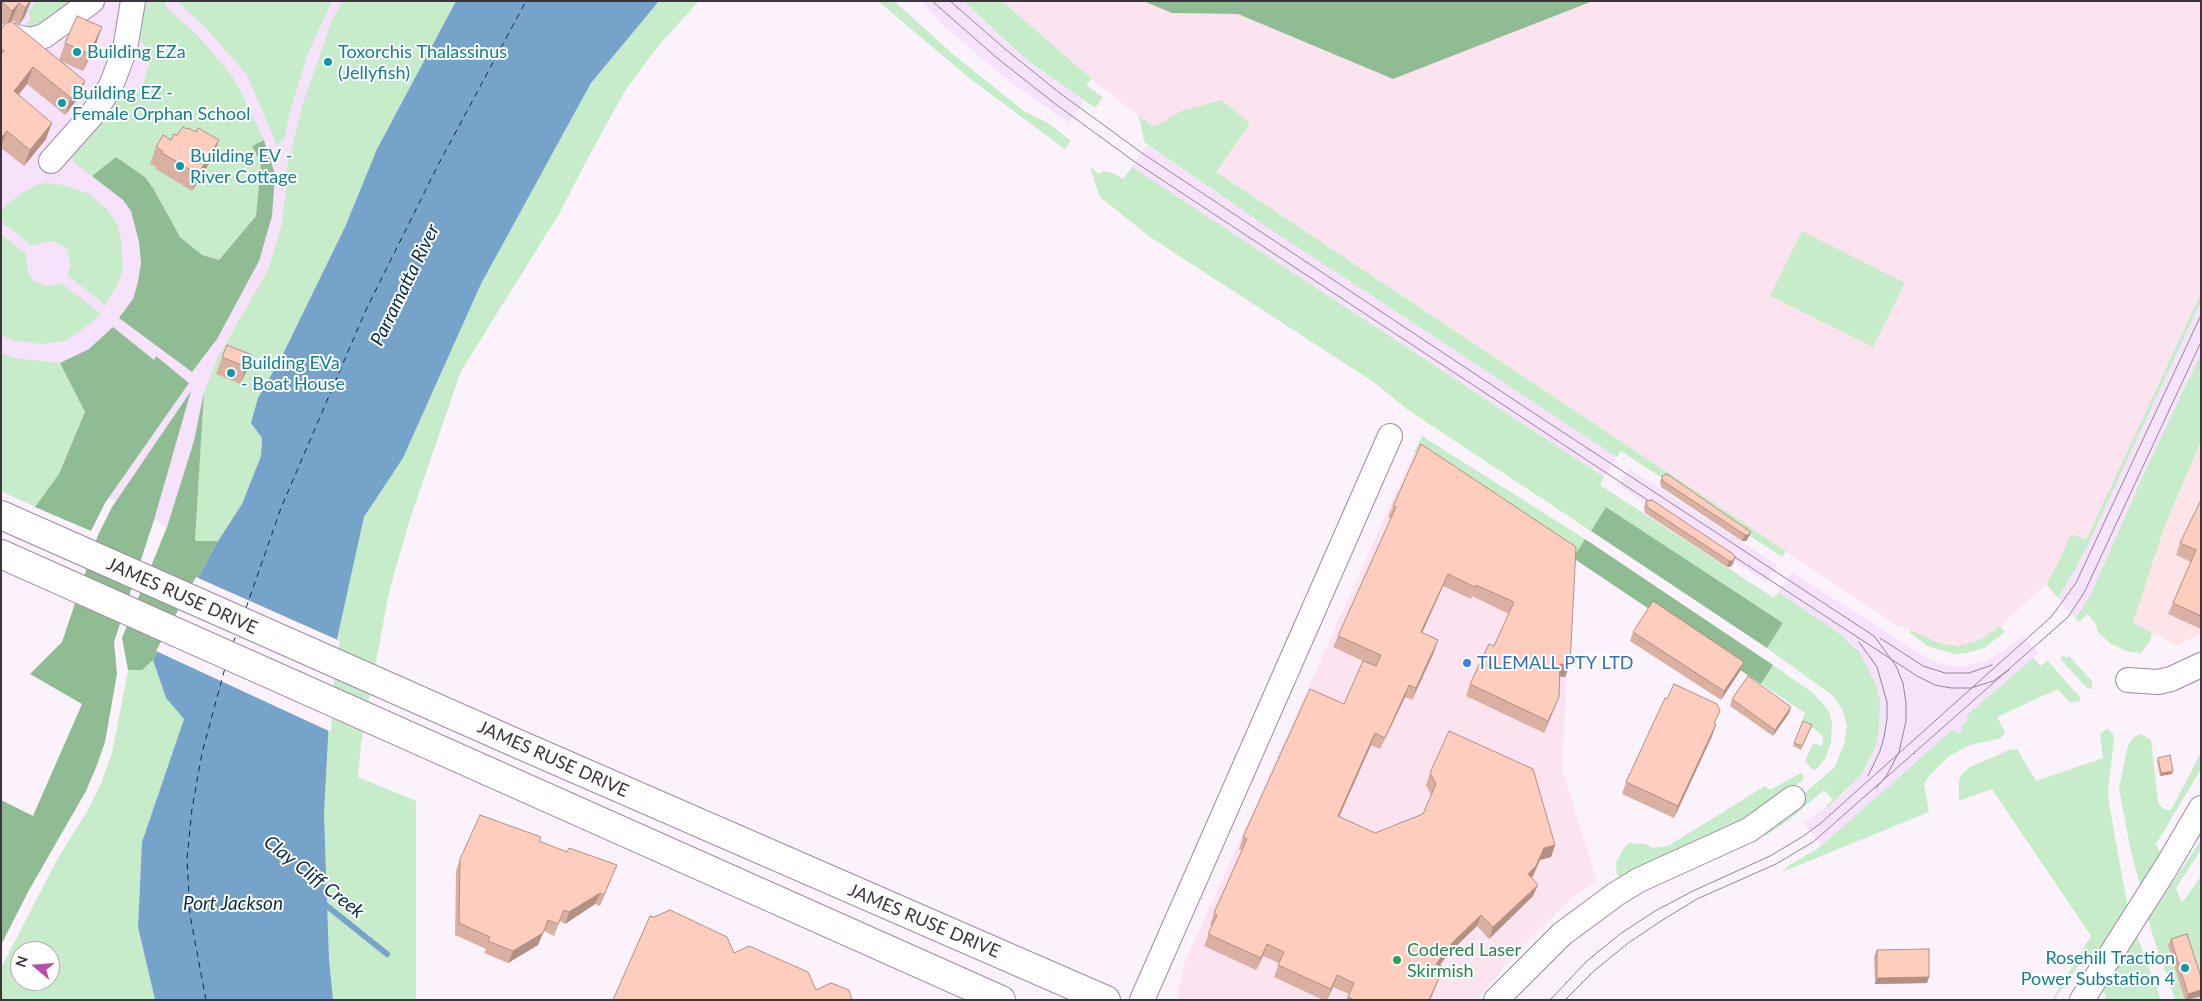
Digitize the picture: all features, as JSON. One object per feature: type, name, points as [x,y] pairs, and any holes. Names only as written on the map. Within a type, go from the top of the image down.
[{"type":"main road","name":"JAMES RUSE DRIVE","points":[[1,516],[1076,992],[1106,1000]]},
{"type":"main road","name":"JAMES RUSE DRIVE","points":[[1,554],[1001,1000]]},
{"type":"street","points":[[1,33],[29,40],[44,36],[92,1]]},
{"type":"street","points":[[51,161],[91,116],[111,86],[126,49],[134,1]]},
{"type":"street","points":[[1142,1000],[1390,436]]},
{"type":"street","points":[[2128,680],[2158,682],[2171,679],[2201,665]]},
{"type":"street","points":[[1496,1000],[1562,934],[1616,894],[1663,869],[1749,830],[1793,798]]},
{"type":"street","points":[[2086,994],[2167,866],[2201,808]]},
{"type":"street","points":[[2167,866],[2201,824]]},
{"type":"shaded area","points":[[1,1],[398,1],[302,191],[167,527],[59,474],[35,507],[1,491]]},
{"type":"shaded area","points":[[921,1],[962,1],[1028,61],[1084,101],[1069,123],[1005,78],[943,25]]},
{"type":"shaded area","points":[[1002,1],[1143,1],[1172,13],[1238,14],[1393,79],[1593,1],[2201,1],[2201,293],[2086,540],[2057,565],[2046,584],[2000,626],[1980,640],[1959,646],[1942,644],[1895,624],[1216,172],[1250,123],[1181,111],[1153,128],[1080,69]]},
{"type":"shaded area","points":[[1147,145],[1264,225],[1617,457],[1604,477],[1140,174],[1132,167]]},
{"type":"shaded area","points":[[2201,301],[2201,353],[2142,478],[2090,596],[2075,619],[2058,598],[2078,564]]},
{"type":"shaded area","points":[[2201,441],[2201,634],[2177,645],[2133,623],[2165,525]]},
{"type":"shaded area","points":[[1414,452],[1573,558],[1562,770],[1597,881],[1572,898],[1516,953],[1476,1000],[1181,1000],[1179,999],[1177,989],[1184,973],[1181,971]]},
{"type":"shaded area","points":[[1629,468],[1777,565],[1766,582],[1618,485]]},
{"type":"shaded area","points":[[1792,572],[1930,660],[1946,665],[1962,666],[1983,662],[2002,652],[2023,636],[2039,653],[1967,716],[1969,719],[1958,733],[1952,730],[1821,846],[1804,823],[1843,794],[1862,774],[1869,763],[1879,731],[1880,701],[1851,643],[1779,592]]},
{"type":"green space","points":[[36,1],[81,1],[44,31],[23,27],[31,19],[28,12]]},
{"type":"green space","points":[[147,1],[165,1],[166,7],[199,37],[232,76],[264,140],[252,146],[261,163],[256,216],[219,260],[202,255],[180,237],[145,177],[116,157],[92,176],[74,163],[72,156],[122,83],[131,104],[144,81],[152,55],[136,35]]},
{"type":"green space","points":[[177,1],[332,1],[308,53],[289,115],[285,138],[277,146],[247,75],[206,28]]},
{"type":"green space","points":[[343,1],[456,1],[377,149],[345,227],[282,356],[258,398],[262,438],[261,456],[242,504],[218,541],[195,541],[204,392],[218,357],[269,268],[282,224],[287,181],[286,171],[304,100],[332,20]]},
{"type":"green space","points":[[659,1],[699,1],[659,45],[626,89],[559,214],[461,371],[409,522],[389,592],[361,743],[358,777],[416,801],[416,1000],[333,1000],[329,958],[324,814],[332,662],[364,517],[403,458],[481,284],[591,83]]},
{"type":"green space","points":[[878,1],[894,1],[954,55],[1024,111],[1048,123],[1071,141],[1065,149],[969,78]]},
{"type":"green space","points":[[963,1],[1002,1],[1092,79],[1086,85],[1103,97],[1095,108],[1028,61]]},
{"type":"green space","points":[[1143,1],[1593,1],[1393,79],[1238,14],[1172,13]]},
{"type":"green space","points":[[1221,100],[1250,123],[1216,172],[1786,551],[1782,557],[1621,451],[1617,457],[1264,225],[1144,142],[1139,116],[1154,127],[1181,111]]},
{"type":"green space","points":[[264,140],[275,174],[272,216],[259,261],[217,339],[192,372],[119,318],[133,299],[138,282],[141,263],[139,242],[131,211],[123,200],[92,176],[116,157],[145,177],[180,237],[202,255],[219,260],[256,216],[261,163],[252,146]]},
{"type":"green space","points":[[1090,167],[1099,174],[1104,171],[1113,173],[1123,179],[1132,167],[1604,477],[1600,485],[1774,598],[1779,592],[1841,635],[1860,653],[1877,688],[1880,701],[1879,731],[1875,748],[1862,774],[1827,808],[1826,806],[1833,800],[1824,790],[1789,820],[1765,836],[1761,830],[1835,767],[1844,744],[1847,726],[1843,711],[1833,696],[1767,648],[1783,623],[1606,507],[1591,531],[1408,410],[1375,383],[1150,237],[1100,197]]},
{"type":"green space","points":[[38,184],[63,185],[89,194],[107,209],[117,224],[121,239],[123,269],[119,282],[105,305],[67,275],[71,266],[67,249],[55,242],[49,241],[32,246],[1,221],[1,210],[20,194]]},
{"type":"green space","points":[[1802,231],[1905,283],[1873,347],[1770,296]]},
{"type":"green space","points":[[1,234],[26,254],[28,272],[33,281],[47,286],[61,283],[101,314],[65,341],[41,344],[13,340],[1,335]]},
{"type":"green space","points":[[2201,293],[2201,301],[2090,540],[2058,598],[2046,584],[2071,534],[2086,540]]},
{"type":"green space","points":[[113,327],[154,360],[156,356],[189,383],[105,503],[91,531],[35,507],[59,474],[85,412],[60,363],[89,349]]},
{"type":"green space","points":[[1,352],[14,358],[60,363],[85,412],[59,474],[36,507],[1,491]]},
{"type":"green space","points":[[2201,353],[2201,441],[2165,525],[2133,623],[2153,633],[2150,637],[2152,638],[2141,653],[2129,652],[2111,644],[2098,632],[2095,623],[2088,614],[2079,622],[2075,619],[2090,596],[2142,478]]},
{"type":"green space","points":[[191,391],[154,520],[114,642],[117,674],[105,742],[86,791],[28,892],[1,945],[1,800],[33,816],[82,704],[30,674],[62,642],[98,535],[112,507]]},
{"type":"green space","points":[[204,392],[195,541],[218,541],[153,660],[142,670],[128,670],[122,638],[167,527],[194,441]]},
{"type":"green space","points":[[1422,436],[1585,539],[1573,558],[1414,452]]},
{"type":"green space","points":[[1606,507],[1783,623],[1767,648],[1591,531]]},
{"type":"green space","points":[[1585,539],[1773,665],[1761,684],[1573,558]]},
{"type":"green space","points":[[2000,626],[2005,632],[1984,648],[1954,654],[1928,646],[1910,633],[1910,630],[1942,644],[1959,646],[1980,640]]},
{"type":"green space","points":[[2064,655],[2066,658],[2069,656],[2092,681],[2092,689],[2087,688],[2060,659]]},
{"type":"green space","points":[[2033,658],[2041,666],[2047,660],[2080,697],[2080,701],[2070,703],[2058,689],[1997,717],[2005,732],[2001,738],[1970,745],[1949,756],[1928,777],[1924,784],[1929,812],[1782,872],[1788,866],[1821,846],[1952,730],[1958,733],[1963,729],[1961,726],[1969,720],[1966,716]]},
{"type":"green space","points":[[153,660],[166,698],[184,719],[142,842],[138,927],[155,1000],[1,1000],[1,968],[10,951],[10,991],[60,991],[60,941],[15,941],[59,856],[88,810],[101,783],[112,753],[128,670],[142,670]]},
{"type":"green space","points":[[1773,665],[1813,693],[1828,710],[1832,721],[1831,743],[1825,759],[1816,770],[1812,769],[1805,761],[1813,743],[1822,746],[1823,736],[1802,719],[1805,713],[1761,684]]},
{"type":"green space","points":[[2107,728],[2113,734],[2114,741],[2108,789],[2109,803],[2124,887],[2130,917],[2161,1000],[2104,1000],[2106,996],[2083,959],[2054,1000],[2052,1000],[2091,936],[1992,789],[1959,801],[1959,780],[1961,775],[1970,767],[2009,750],[2017,749],[2036,781],[2103,758],[2100,734]]},
{"type":"green space","points":[[2141,734],[2151,740],[2158,801],[2161,807],[2167,810],[2171,810],[2195,764],[2200,753],[2201,741],[2201,769],[2156,844],[2173,882],[2201,840],[2201,850],[2176,888],[2182,903],[2201,876],[2201,1000],[2175,1000],[2152,933],[2130,847],[2119,788],[2128,745],[2133,738]]},
{"type":"green space","points":[[1801,773],[1804,777],[1803,780],[1763,814],[1623,877],[1617,875],[1616,863],[1623,849],[1629,843],[1645,844],[1652,848],[1668,846],[1765,786],[1770,790]]},
{"type":"water","name":"Port Jackson","points":[[456,1],[659,1],[591,83],[481,284],[403,458],[364,517],[332,662],[324,814],[329,958],[333,1000],[155,1000],[138,927],[142,842],[184,719],[166,698],[153,660],[218,541],[242,504],[261,456],[262,438],[251,423],[258,398],[282,356],[345,227],[377,149]]},
{"type":"pier","points":[[196,577],[340,641],[335,662],[331,732],[156,651]]},
{"type":"building","points":[[1,1],[30,1],[25,8],[19,3],[12,11]]},
{"type":"building","points":[[77,16],[102,27],[89,54],[65,43]]},
{"type":"building","points":[[11,21],[85,81],[71,98],[33,67],[14,91],[52,123],[30,150],[7,131],[1,138],[1,54],[4,51],[1,48],[1,29],[7,22]]},
{"type":"building","points":[[183,127],[196,132],[198,128],[219,140],[198,174],[162,153],[163,151],[156,147],[163,135],[171,140],[174,134],[177,135]]},
{"type":"building","points":[[227,345],[252,355],[246,367],[222,357]]},
{"type":"building","points":[[1421,444],[1576,547],[1570,665],[1560,664],[1559,697],[1548,721],[1470,684],[1489,644],[1494,646],[1514,602],[1448,574],[1421,632],[1438,640],[1416,688],[1409,685],[1385,738],[1375,733],[1338,816],[1375,833],[1423,814],[1436,784],[1430,773],[1449,731],[1533,769],[1555,845],[1544,848],[1536,866],[1528,874],[1538,885],[1493,927],[1481,915],[1453,942],[1436,964],[1444,967],[1429,1000],[1355,1000],[1348,997],[1354,983],[1337,975],[1331,989],[1278,965],[1284,952],[1267,944],[1261,958],[1208,934],[1217,915],[1214,913],[1247,839],[1243,837],[1310,689],[1344,704],[1363,661],[1376,666],[1381,655],[1338,636],[1396,507],[1393,506]]},
{"type":"building","points":[[1667,474],[1751,532],[1745,535],[1663,481],[1662,476]]},
{"type":"building","points":[[1652,500],[1733,554],[1735,557],[1733,561],[1729,561],[1647,507],[1646,501]]},
{"type":"building","points":[[2201,500],[2201,616],[2173,603],[2196,550],[2180,543]]},
{"type":"building","points":[[1653,601],[1744,662],[1724,691],[1633,632]]},
{"type":"building","points":[[1748,676],[1791,707],[1775,730],[1732,699]]},
{"type":"building","points":[[1674,684],[1717,704],[1720,711],[1714,723],[1716,724],[1678,806],[1626,782],[1665,698],[1667,699]]},
{"type":"building","points":[[1803,721],[1812,725],[1802,746],[1794,743]]},
{"type":"building","points":[[2170,755],[2173,771],[2161,773],[2158,758]]},
{"type":"building","points":[[480,815],[541,837],[539,841],[567,852],[569,848],[617,865],[604,895],[600,893],[569,912],[564,910],[558,924],[548,920],[543,933],[513,951],[488,941],[490,937],[459,923],[460,859]]},
{"type":"building","points":[[670,910],[727,937],[734,953],[749,946],[808,972],[816,990],[831,983],[849,990],[852,1000],[613,1000],[650,916],[654,917]]},
{"type":"building","name":"Rosehill Traction Power Substation 4","points":[[2187,934],[2201,977],[2201,990],[2188,994],[2171,939]]},
{"type":"building","points":[[1929,949],[1929,977],[1877,978],[1877,950]]},
{"type":"waterway","name":"Clay Cliff Creek","points":[[322,902],[387,954]]},
{"type":"ferry route","points":[[246,608],[281,508],[365,312],[437,167],[526,1]]},
{"type":"ferry route","points":[[233,643],[237,633]]},
{"type":"ferry route","points":[[206,1000],[190,915],[187,859],[192,809],[202,753],[225,668]]},
{"type":"tram line","points":[[932,1],[997,58],[1054,103],[1135,162],[1661,509]]},
{"type":"tram line","points":[[950,1],[1061,94],[1142,153],[1874,636],[1896,666],[1903,683],[1906,703],[1906,721],[1899,752],[1887,775],[1876,788]]},
{"type":"tram line","points":[[1550,1000],[1587,961],[1620,934],[1655,911],[1693,891],[1770,856],[1821,823],[2051,617],[2076,583],[2201,315]]},
{"type":"tram line","points":[[1565,1000],[1595,970],[1627,944],[1661,921],[1697,899],[1776,864],[1813,842],[2068,617],[2084,593],[2201,342]]},
{"type":"tram line","points":[[1724,550],[1917,676],[1935,685],[1951,688],[1971,688],[1993,681],[2009,670]]},
{"type":"tram line","points":[[1880,638],[1923,666],[1945,673],[1969,673],[1992,665]]},
{"type":"tram line","points":[[1859,642],[1877,667],[1887,702],[1884,737],[1880,751],[1868,776]]},
{"type":"place","name":"Building EZa","points":[[77,52]]},
{"type":"place","name":"Toxorchis Thalassinus (Jellyfish)","points":[[328,62]]},
{"type":"place","name":"Building EZ - Female Orphan School","points":[[62,103]]},
{"type":"place","name":"Building EV - River Cottage","points":[[180,166]]},
{"type":"place","name":"Building EVa - Boat House","points":[[231,373]]},
{"type":"place","name":"TILEMALL PTY LTD","points":[[1467,663]]},
{"type":"place","name":"Codered Laser Skirmish","points":[[1397,960]]},
{"type":"place","name":"Rosehill Traction Power Substation 4","points":[[2185,968]]},
{"type":"water label","name":"Parramatta River","points":[[405,285]]}]
